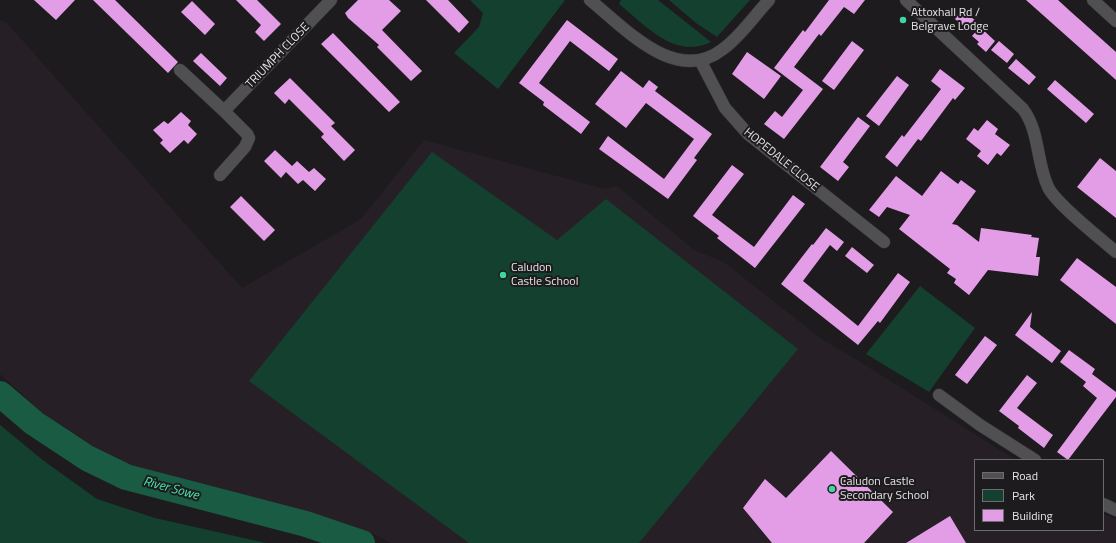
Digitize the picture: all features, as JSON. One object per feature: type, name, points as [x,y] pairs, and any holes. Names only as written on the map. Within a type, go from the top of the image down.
[{"type":"street","name":"TRIUMPH CLOSE","points":[[224,111],[331,0]]},
{"type":"street","points":[[590,0],[660,54],[675,60],[700,60],[717,54],[729,45],[769,0]]},
{"type":"street","points":[[906,0],[1023,109],[1033,125],[1044,175],[1049,189],[1058,200],[1116,252]]},
{"type":"street","points":[[1093,0],[1116,21]]},
{"type":"street","name":"HOPEDALE CLOSE","points":[[700,60],[724,108],[748,134],[884,242]]},
{"type":"street","points":[[180,70],[224,111],[247,134],[249,138],[245,147],[220,175]]},
{"type":"street","points":[[939,395],[980,425],[1033,459]]},
{"type":"street","points":[[1104,504],[1116,510]]},
{"type":"shaded area","name":"Caludon Castle School","points":[[0,20],[7,23],[242,288],[361,219],[424,140],[605,189],[617,186],[694,250],[724,262],[823,340],[1014,459],[974,459],[974,531],[1104,531],[1104,514],[1116,519],[1116,543],[391,543],[373,534],[121,462],[54,424],[0,374]]},
{"type":"green space","points":[[470,0],[565,0],[498,89],[454,53],[479,27],[483,13]]},
{"type":"green space","points":[[621,0],[658,0],[711,42],[698,46],[685,47],[661,38],[619,4]]},
{"type":"green space","points":[[669,0],[750,0],[717,37],[696,23]]},
{"type":"green space","points":[[432,152],[557,240],[606,199],[798,349],[639,543],[469,543],[249,381]]},
{"type":"green space","points":[[920,286],[975,328],[929,392],[866,354]]},
{"type":"green space","points":[[0,425],[44,461],[97,499],[155,518],[266,543],[0,543]]},
{"type":"building","points":[[34,0],[75,0],[56,20]]},
{"type":"building","points":[[93,0],[115,0],[178,62],[168,73]]},
{"type":"building","points":[[236,0],[257,0],[281,24],[264,41],[255,32],[261,25]]},
{"type":"building","points":[[358,0],[389,0],[401,11],[382,30],[422,71],[411,81],[377,47],[379,45],[348,18],[345,13]]},
{"type":"building","points":[[426,0],[448,0],[469,22],[459,33]]},
{"type":"building","points":[[829,0],[865,0],[854,14],[844,7],[821,36],[819,34],[794,67],[823,89],[784,139],[764,124],[775,111],[782,117],[803,90],[774,68],[803,30],[805,32]]},
{"type":"building","points":[[1026,0],[1058,0],[1116,52],[1116,80]]},
{"type":"building","points":[[192,1],[215,24],[205,35],[181,12]]},
{"type":"building","points":[[962,10],[976,21],[968,30],[955,19]]},
{"type":"building","points":[[567,20],[618,59],[609,71],[570,41],[539,83],[590,122],[581,134],[543,105],[544,102],[519,83]]},
{"type":"building","points":[[980,27],[995,41],[986,52],[977,44],[979,42],[972,36]]},
{"type":"building","points":[[333,33],[400,102],[389,112],[321,44]]},
{"type":"building","points":[[852,41],[864,50],[834,90],[822,81]]},
{"type":"building","points":[[999,41],[1014,54],[1007,63],[991,50]]},
{"type":"building","points":[[747,52],[781,76],[764,99],[732,74]]},
{"type":"building","points":[[201,53],[227,78],[220,86],[193,61]]},
{"type":"building","points":[[1016,59],[1036,77],[1029,85],[1008,68]]},
{"type":"building","points":[[940,69],[965,88],[955,100],[953,98],[921,141],[918,139],[897,167],[885,157],[902,135],[904,137],[941,89],[931,81]]},
{"type":"building","points":[[621,71],[643,88],[649,80],[658,87],[655,91],[712,134],[694,158],[697,160],[668,199],[599,149],[608,136],[664,179],[694,139],[646,103],[626,128],[595,104]]},
{"type":"building","points":[[897,76],[909,85],[879,126],[866,116]]},
{"type":"building","points":[[290,78],[335,123],[331,126],[355,150],[344,161],[321,137],[324,134],[289,99],[285,104],[274,93]]},
{"type":"building","points":[[1055,80],[1094,114],[1086,123],[1047,89]]},
{"type":"building","points":[[181,112],[191,121],[188,125],[197,134],[188,144],[184,140],[170,153],[160,143],[163,140],[153,130],[164,121],[168,124]]},
{"type":"building","points":[[858,117],[870,126],[843,162],[849,167],[838,181],[820,167]]},
{"type":"building","points":[[987,120],[998,129],[995,134],[1010,145],[1001,156],[997,153],[988,165],[977,156],[981,151],[966,139],[974,128],[978,131]]},
{"type":"building","points":[[275,150],[292,166],[297,161],[309,172],[314,168],[326,179],[315,191],[303,180],[298,184],[286,172],[281,178],[264,161]]},
{"type":"building","points":[[1100,158],[1116,171],[1116,218],[1077,187]]},
{"type":"building","points":[[732,165],[744,174],[712,215],[754,247],[793,195],[805,204],[755,268],[717,238],[719,236],[693,216]]},
{"type":"building","points":[[941,171],[958,184],[961,180],[976,191],[952,224],[957,225],[979,242],[981,228],[1032,235],[1031,237],[1039,238],[1036,257],[1040,257],[1038,276],[988,270],[969,295],[954,283],[956,279],[947,273],[950,269],[899,229],[910,215],[887,207],[879,217],[869,210],[896,176],[922,196]]},
{"type":"building","points":[[241,196],[275,230],[264,241],[230,207]]},
{"type":"building","points":[[826,228],[844,242],[837,251],[830,245],[803,281],[858,326],[898,273],[910,282],[880,323],[878,321],[858,345],[781,284]]},
{"type":"building","points":[[852,247],[874,265],[867,273],[845,256]]},
{"type":"building","points":[[1077,258],[1116,287],[1116,324],[1060,280]]},
{"type":"building","points":[[1032,312],[1030,327],[1061,351],[1052,363],[1015,335]]},
{"type":"building","points":[[985,336],[997,345],[967,384],[955,375]]},
{"type":"building","points":[[1069,350],[1095,369],[1092,374],[1116,392],[1116,397],[1069,459],[1057,452],[1097,398],[1083,386],[1086,382],[1060,362]]},
{"type":"building","points":[[1027,375],[1037,383],[1017,408],[1053,435],[1044,448],[999,411]]},
{"type":"building","name":"Caludon Castle Secondary School","points":[[831,451],[893,512],[864,543],[772,543],[743,508],[765,479],[786,498]]},
{"type":"building","name":"Caludon Castle Secondary School","points":[[950,516],[966,543],[906,543]]},
{"type":"waterway","name":"River Sowe","points":[[0,394],[34,423],[87,458],[126,477],[306,524],[362,543]]},
{"type":"place","name":"Attoxhall Rd / Belgrave Lodge","points":[[903,20]]},
{"type":"place","name":"Caludon Castle School","points":[[503,275]]},
{"type":"place","name":"Caludon Castle Secondary School","points":[[832,489]]}]
